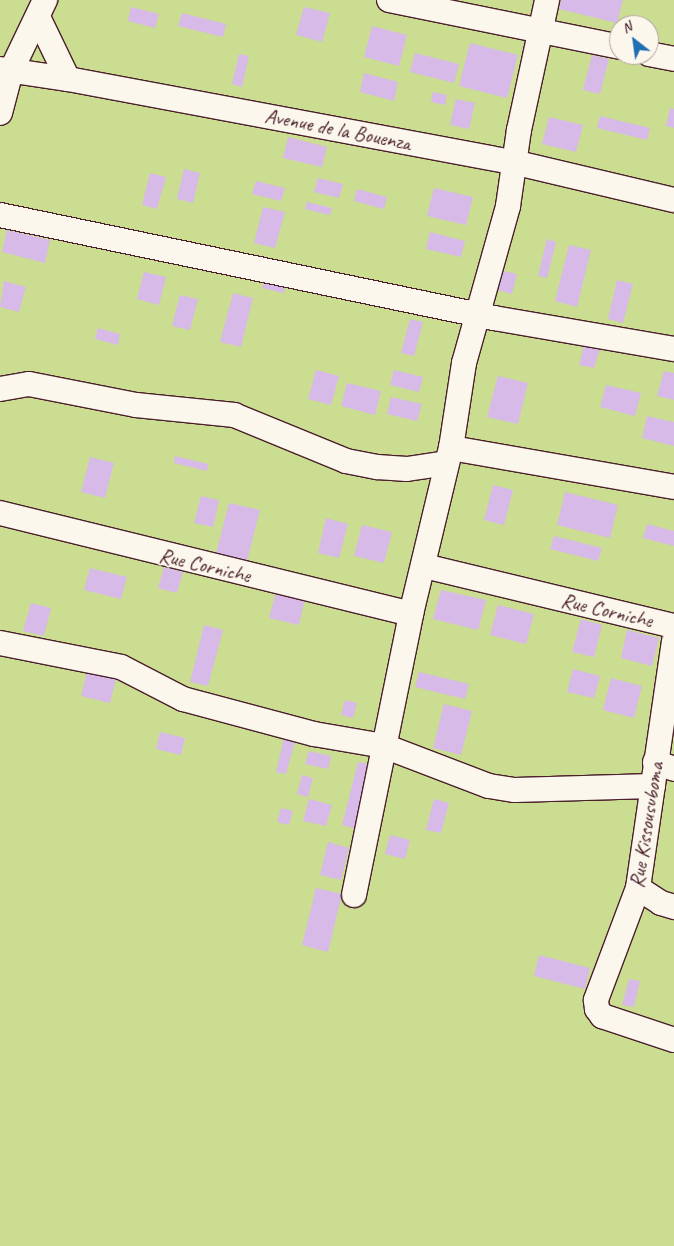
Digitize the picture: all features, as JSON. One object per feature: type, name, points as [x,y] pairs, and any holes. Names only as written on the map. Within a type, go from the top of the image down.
[{"type":"street","points":[[389,0],[609,45]]},
{"type":"street","points":[[354,895],[411,614],[449,455],[458,391],[476,313],[508,206],[513,162],[538,29],[547,0]]},
{"type":"street","points":[[0,113],[6,70],[42,8]]},
{"type":"street","points":[[42,8],[68,79]]},
{"type":"street","points":[[659,56],[674,59]]},
{"type":"street","name":"Avenue de la Bouenza","points":[[6,70],[68,79],[513,162],[674,200]]},
{"type":"street","points":[[0,215],[476,313],[674,349]]},
{"type":"street","points":[[0,389],[29,384],[136,405],[234,415],[346,461],[377,467],[407,469],[449,455],[674,486]]},
{"type":"street","name":"Rue Corniche","points":[[0,513],[411,614]]},
{"type":"street","name":"Rue Corniche","points":[[424,566],[674,626]]},
{"type":"street","name":"Rue Kissousuboma","points":[[674,641],[665,766],[653,786],[638,888],[596,1000],[597,1009],[602,1016],[674,1040]]},
{"type":"street","points":[[0,643],[121,667],[183,699],[314,734],[384,746],[503,788],[653,786]]},
{"type":"street","points":[[638,888],[661,903],[674,907]]},
{"type":"green space","points":[[0,0],[674,0],[674,1246],[0,1246]]},
{"type":"building","points":[[561,0],[623,0],[619,15],[609,15],[609,21],[559,9]]},
{"type":"building","points":[[131,7],[159,14],[155,28],[128,21]]},
{"type":"building","points":[[304,7],[330,13],[322,42],[296,35]]},
{"type":"building","points":[[182,13],[226,24],[223,37],[178,26]]},
{"type":"building","points":[[372,26],[407,35],[399,66],[364,57]]},
{"type":"building","points":[[470,43],[518,55],[507,98],[459,86]]},
{"type":"building","points":[[415,53],[459,64],[454,83],[410,72]]},
{"type":"building","points":[[239,54],[249,56],[242,87],[232,84]]},
{"type":"building","points":[[592,55],[609,59],[600,94],[583,90]]},
{"type":"building","points":[[364,73],[398,82],[394,101],[360,92]]},
{"type":"building","points":[[433,92],[447,95],[445,105],[431,102]]},
{"type":"building","points":[[456,99],[475,103],[469,129],[450,125]]},
{"type":"building","points":[[670,108],[674,109],[674,128],[666,126]]},
{"type":"building","points":[[600,116],[650,128],[647,140],[597,128]]},
{"type":"building","points":[[549,117],[583,125],[576,152],[542,144]]},
{"type":"building","points":[[288,137],[327,147],[322,167],[283,158]]},
{"type":"building","points":[[184,169],[200,173],[193,203],[177,199]]},
{"type":"building","points":[[150,173],[166,177],[157,209],[142,205]]},
{"type":"building","points":[[318,178],[343,184],[339,198],[314,192]]},
{"type":"building","points":[[256,181],[285,188],[281,201],[252,194]]},
{"type":"building","points":[[434,188],[473,197],[466,225],[427,216]]},
{"type":"building","points":[[357,189],[387,197],[384,209],[354,201]]},
{"type":"building","points":[[307,202],[332,208],[330,215],[305,209]]},
{"type":"building","points":[[263,207],[285,212],[275,248],[254,243]]},
{"type":"building","points":[[7,230],[50,240],[45,263],[2,252]]},
{"type":"building","points":[[430,232],[465,241],[461,257],[426,249]]},
{"type":"building","points":[[547,239],[556,242],[547,278],[538,276]]},
{"type":"building","points":[[569,245],[591,250],[577,307],[555,301]]},
{"type":"building","points":[[499,270],[517,274],[512,294],[494,289]]},
{"type":"building","points":[[144,272],[166,277],[159,305],[137,299]]},
{"type":"building","points":[[617,280],[633,284],[623,323],[608,319]]},
{"type":"building","points":[[4,281],[26,287],[19,312],[0,307]]},
{"type":"building","points":[[264,281],[285,286],[284,293],[262,288]]},
{"type":"building","points":[[233,293],[253,298],[241,347],[220,342]]},
{"type":"building","points":[[180,295],[198,299],[190,330],[172,326]]},
{"type":"building","points":[[410,319],[423,322],[414,356],[401,353]]},
{"type":"building","points":[[98,328],[120,334],[118,345],[95,339]]},
{"type":"building","points":[[584,345],[600,348],[594,368],[579,365]]},
{"type":"building","points":[[316,370],[339,376],[331,405],[308,399]]},
{"type":"building","points":[[394,370],[423,377],[419,392],[390,385]]},
{"type":"building","points":[[664,371],[674,373],[674,400],[657,396]]},
{"type":"building","points":[[498,376],[528,383],[518,424],[487,417]]},
{"type":"building","points":[[347,383],[381,391],[375,415],[341,406]]},
{"type":"building","points":[[606,385],[641,393],[635,416],[600,407]]},
{"type":"building","points":[[391,397],[422,404],[417,421],[387,414]]},
{"type":"building","points":[[647,416],[674,422],[674,446],[642,438]]},
{"type":"building","points":[[175,456],[208,464],[207,471],[174,463]]},
{"type":"building","points":[[90,457],[114,463],[105,498],[81,492]]},
{"type":"building","points":[[493,485],[513,490],[504,525],[484,520]]},
{"type":"building","points":[[565,492],[618,505],[610,538],[557,525]]},
{"type":"building","points":[[201,496],[219,500],[213,527],[194,523]]},
{"type":"building","points":[[229,503],[260,510],[246,565],[215,557]]},
{"type":"building","points":[[326,518],[348,524],[339,558],[318,553]]},
{"type":"building","points":[[647,524],[674,531],[674,546],[643,538]]},
{"type":"building","points":[[362,525],[392,532],[384,563],[354,556]]},
{"type":"building","points":[[554,536],[602,548],[598,561],[550,549]]},
{"type":"building","points":[[164,567],[183,572],[177,593],[158,588]]},
{"type":"building","points":[[90,568],[127,577],[121,599],[84,590]]},
{"type":"building","points":[[441,590],[486,600],[478,630],[433,619]]},
{"type":"building","points":[[276,592],[305,599],[299,625],[269,618]]},
{"type":"building","points":[[31,603],[51,608],[44,636],[23,631]]},
{"type":"building","points":[[498,605],[534,614],[526,644],[490,635]]},
{"type":"building","points":[[581,619],[602,625],[594,657],[572,652]]},
{"type":"building","points":[[204,625],[223,630],[208,686],[190,682]]},
{"type":"building","points":[[627,630],[659,638],[652,666],[621,658]]},
{"type":"building","points":[[573,669],[600,676],[594,698],[567,692]]},
{"type":"building","points":[[87,672],[116,679],[110,703],[81,696]]},
{"type":"building","points":[[419,672],[469,684],[465,699],[415,687]]},
{"type":"building","points":[[611,678],[642,686],[634,718],[603,710]]},
{"type":"building","points":[[345,700],[357,703],[353,718],[341,715]]},
{"type":"building","points":[[444,704],[472,711],[461,755],[433,748]]},
{"type":"building","points":[[160,732],[185,738],[181,755],[156,749]]},
{"type":"building","points":[[284,738],[295,741],[286,774],[276,772]]},
{"type":"building","points":[[309,751],[331,756],[328,769],[305,764]]},
{"type":"building","points":[[358,762],[376,766],[360,830],[342,825]]},
{"type":"building","points":[[302,775],[313,778],[308,797],[297,794]]},
{"type":"building","points":[[309,799],[332,805],[326,826],[303,821]]},
{"type":"building","points":[[434,799],[449,803],[441,833],[426,830]]},
{"type":"building","points":[[281,808],[293,811],[289,825],[277,822]]},
{"type":"building","points":[[390,835],[410,840],[405,859],[385,854]]},
{"type":"building","points":[[328,842],[349,848],[341,880],[320,875]]},
{"type":"building","points":[[316,888],[342,894],[328,952],[302,945]]},
{"type":"building","points":[[539,955],[590,968],[585,989],[534,976]]},
{"type":"building","points":[[629,979],[640,981],[634,1007],[622,1005]]}]
